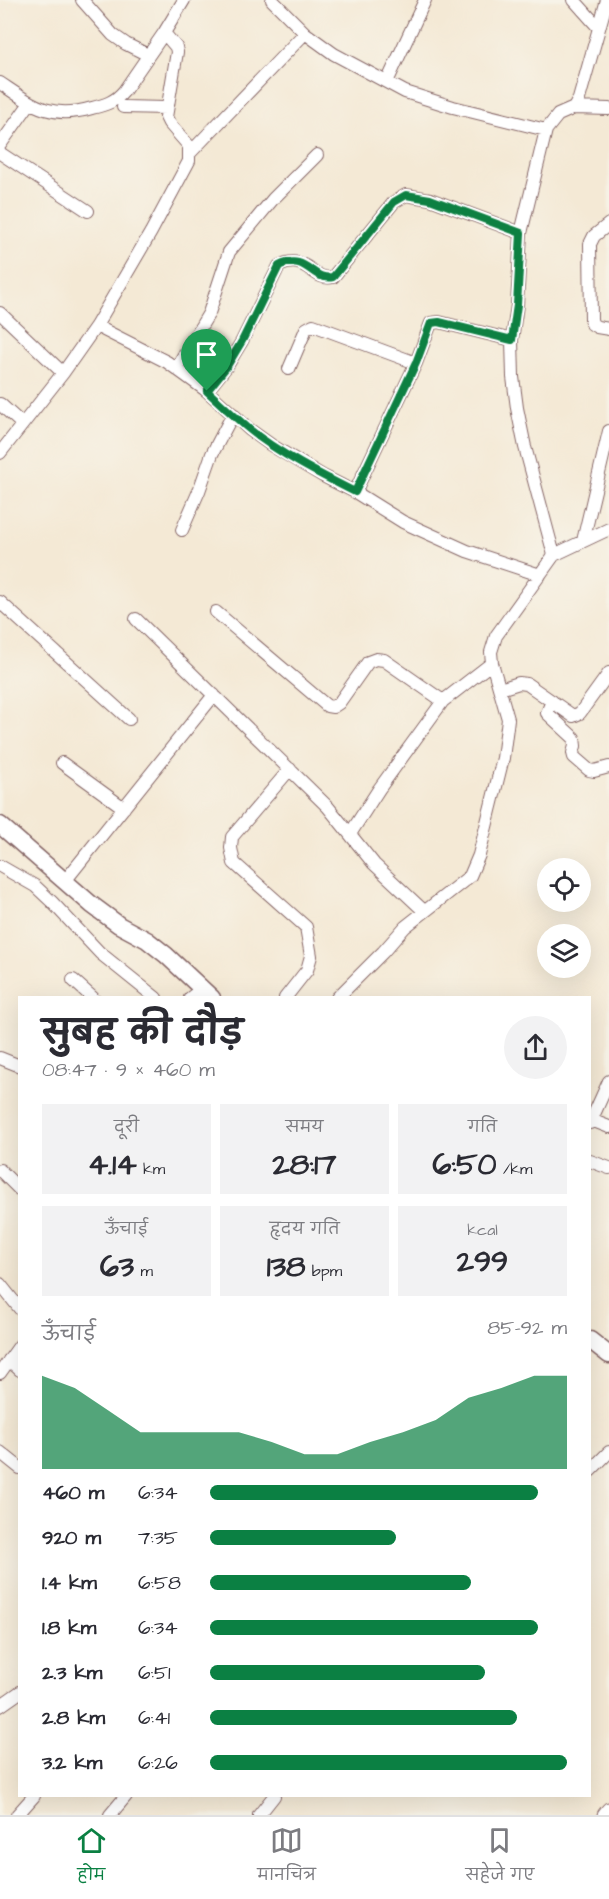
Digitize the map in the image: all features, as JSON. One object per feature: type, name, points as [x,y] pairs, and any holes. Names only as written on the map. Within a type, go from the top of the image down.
[{"type":"main road","points":[[0,825],[101,912],[166,954],[202,994]]},
{"type":"main road","points":[[591,1341],[609,1355]]},
{"type":"street","points":[[82,0],[113,35],[148,55]]},
{"type":"street","points":[[0,83],[30,103],[56,113],[69,114],[109,104],[118,98],[164,33],[184,0]]},
{"type":"street","points":[[272,0],[305,33],[334,54],[405,92],[453,107],[546,130]]},
{"type":"street","points":[[574,0],[599,28]]},
{"type":"street","points":[[574,108],[579,99],[607,0]]},
{"type":"street","points":[[387,82],[421,2]]},
{"type":"street","points":[[0,453],[63,373],[96,326],[189,161],[189,146],[166,117],[177,51],[164,33]]},
{"type":"street","points":[[190,153],[305,33]]},
{"type":"street","points":[[0,145],[30,103]]},
{"type":"street","points":[[123,107],[166,108]]},
{"type":"street","points":[[554,555],[525,447],[513,377],[512,340],[517,305],[521,233],[546,130],[558,115],[574,108],[609,110]]},
{"type":"street","points":[[0,153],[88,211]]},
{"type":"street","points":[[176,368],[208,313],[229,252],[273,200],[317,155]]},
{"type":"street","points":[[207,391],[227,366],[242,341],[279,266],[298,262],[324,278],[333,277],[394,202],[406,195],[430,199],[521,233]]},
{"type":"street","points":[[609,224],[594,236],[590,244],[592,324],[609,328]]},
{"type":"street","points":[[0,313],[63,373]]},
{"type":"street","points":[[355,492],[416,363],[429,326],[434,322],[512,340]]},
{"type":"street","points":[[96,326],[167,362],[207,391],[271,445],[403,522],[467,552],[540,575]]},
{"type":"street","points":[[288,369],[306,329],[313,326],[416,363]]},
{"type":"street","points":[[0,404],[22,424]]},
{"type":"street","points":[[182,530],[212,454],[233,414]]},
{"type":"street","points":[[583,541],[609,431]]},
{"type":"street","points":[[339,996],[405,927],[470,876],[479,855],[503,758],[508,719],[492,663],[491,652],[496,636],[554,555],[609,529]]},
{"type":"street","points":[[0,602],[129,719]]},
{"type":"street","points":[[216,612],[327,706],[333,708],[339,703],[368,662],[376,659],[384,660],[443,701]]},
{"type":"street","points":[[136,619],[328,807],[374,864],[424,911]]},
{"type":"street","points":[[350,834],[379,789],[443,701],[492,663]]},
{"type":"street","points":[[500,689],[519,683],[527,684],[569,714],[577,715],[609,673]]},
{"type":"street","points":[[65,881],[214,695]]},
{"type":"street","points":[[552,701],[547,713],[574,738],[574,757],[589,770],[609,767]]},
{"type":"street","points":[[62,764],[124,808]]},
{"type":"street","points":[[287,996],[307,970],[311,956],[306,927],[234,862],[231,848],[232,837],[290,770]]},
{"type":"street","points":[[0,866],[35,886],[100,953],[154,996]]},
{"type":"street","points":[[72,980],[91,996]]},
{"type":"street","points":[[0,1058],[18,1065]]},
{"type":"street","points":[[591,1119],[609,1081]]},
{"type":"street","points":[[591,1121],[609,1127]]},
{"type":"street","points":[[591,1161],[609,1168]]},
{"type":"street","points":[[0,1170],[18,1188]]},
{"type":"street","points":[[0,1284],[18,1306]]},
{"type":"street","points":[[0,1373],[18,1348]]},
{"type":"street","points":[[9,1360],[18,1368]]},
{"type":"street","points":[[0,1452],[18,1466]]},
{"type":"street","points":[[591,1471],[609,1452]]},
{"type":"street","points":[[0,1706],[18,1693]]},
{"type":"street","points":[[17,1815],[33,1797]]},
{"type":"street","points":[[110,1815],[125,1797]]},
{"type":"street","points":[[259,1815],[273,1797]]},
{"type":"street","points":[[605,1815],[609,1810]]},
{"type":"route","points":[[406,195],[430,199],[521,233],[517,305],[512,340],[439,322],[431,323],[416,363],[355,492],[322,476],[271,445],[250,430],[207,391],[227,366],[242,341],[279,266],[298,262],[324,278],[333,277],[394,202],[406,195]]}]
